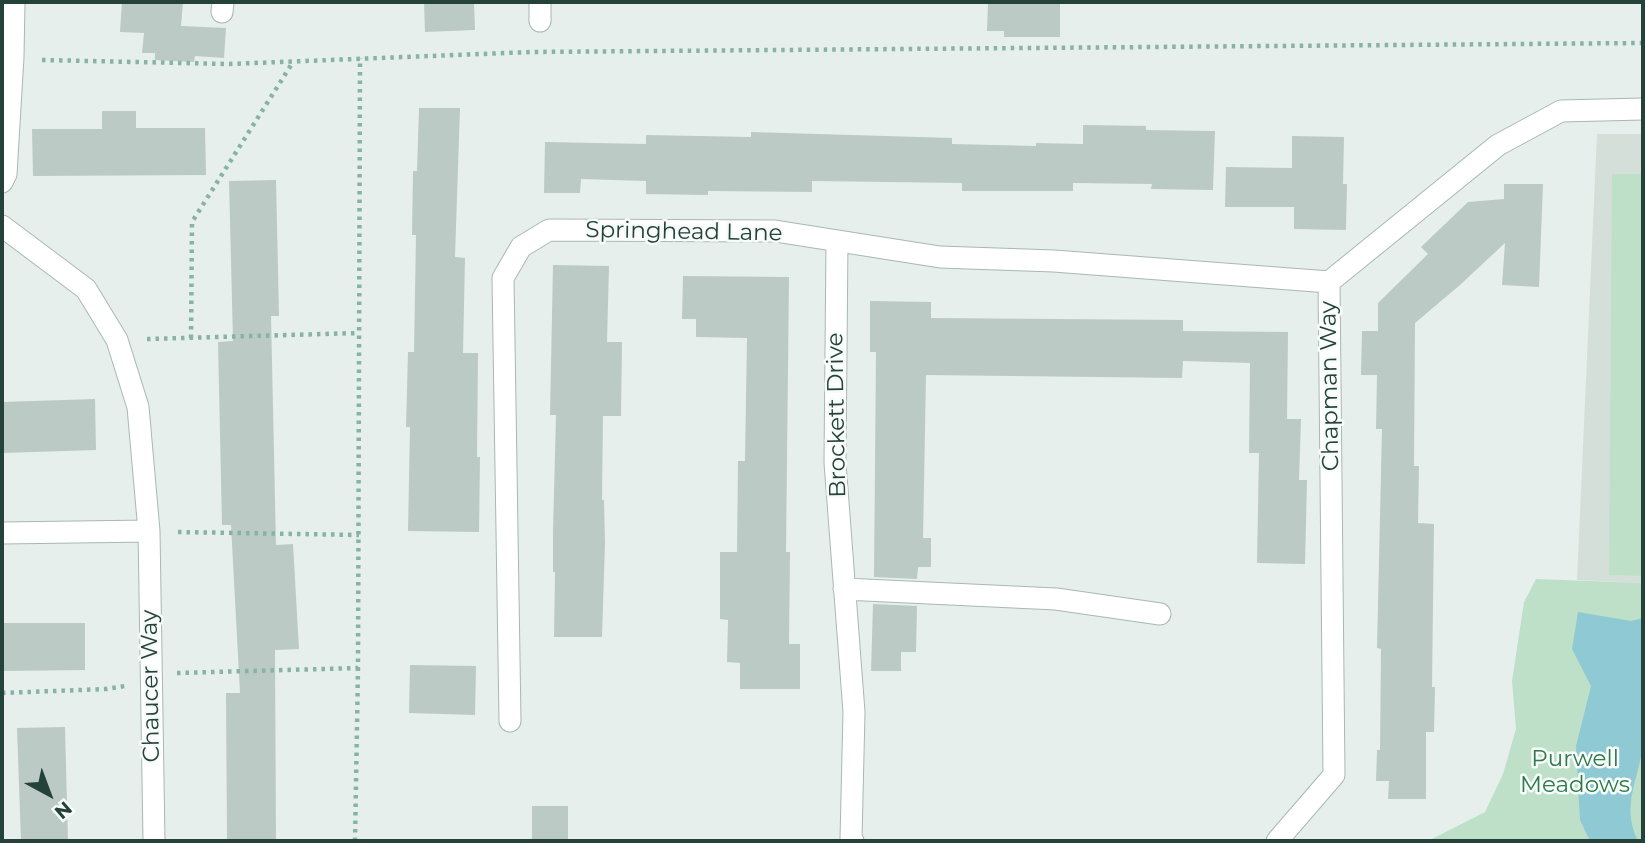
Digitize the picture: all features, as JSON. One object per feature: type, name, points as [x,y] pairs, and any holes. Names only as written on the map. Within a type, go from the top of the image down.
[{"type":"street","points":[[2,182],[6,174],[14,2]]},
{"type":"street","name":"Chapman Way","points":[[1277,841],[1334,775],[1329,282],[1498,145],[1561,111],[1643,109]]},
{"type":"street","name":"Chaucer Way","points":[[2,226],[86,289],[117,340],[138,407],[149,531],[154,841]]},
{"type":"street","name":"Springhead Lane","points":[[510,721],[503,278],[521,247],[549,230],[775,231],[940,257],[1054,261],[1329,282]]},
{"type":"street","name":"Brockett Drive","points":[[837,240],[835,463],[853,712],[853,841]]},
{"type":"street","points":[[2,533],[149,531]]},
{"type":"street","points":[[844,589],[1056,599],[1160,614]]},
{"type":"path","points":[[13,57],[45,61],[190,63],[531,52],[1643,43]]},
{"type":"path","points":[[355,841],[360,58]]},
{"type":"path","points":[[191,338],[192,222],[293,61]]},
{"type":"path","points":[[117,340],[359,333]]},
{"type":"path","points":[[149,531],[359,535]]},
{"type":"path","points":[[2,693],[106,689],[150,682],[183,671],[358,668]]},
{"type":"shaded area","points":[[1597,134],[1643,134],[1643,583],[1577,580]]},
{"type":"green space","points":[[1612,174],[1643,174],[1643,576],[1609,575]]},
{"type":"green space","name":"Purwell Meadows","points":[[1536,579],[1643,583],[1643,841],[1428,841],[1485,812],[1503,774],[1516,729],[1512,681],[1524,602]]},
{"type":"water","points":[[1578,612],[1631,621],[1643,618],[1643,742],[1631,803],[1633,828],[1638,841],[1590,841],[1580,820],[1576,746],[1591,686],[1572,649]]},
{"type":"building","points":[[122,2],[183,2],[181,26],[226,28],[224,58],[195,56],[194,62],[155,60],[155,53],[142,53],[144,33],[120,32]]},
{"type":"building","points":[[424,2],[474,2],[475,30],[425,32]]},
{"type":"building","points":[[1060,2],[1060,37],[1004,37],[1004,31],[987,31],[988,3]]},
{"type":"building","points":[[419,108],[460,108],[455,257],[465,258],[463,353],[478,353],[479,532],[408,531],[410,427],[406,427],[408,352],[414,352],[416,235],[412,235],[413,171],[417,171]]},
{"type":"building","points":[[102,111],[136,111],[136,128],[205,128],[206,175],[33,176],[32,129],[102,129]]},
{"type":"building","points":[[1083,125],[1146,126],[1146,130],[1215,131],[1213,190],[1151,189],[1152,184],[1073,183],[1073,191],[962,191],[962,183],[812,181],[812,192],[708,191],[708,195],[646,194],[646,181],[581,179],[580,193],[544,193],[545,142],[646,144],[646,135],[751,137],[751,132],[952,138],[952,144],[1036,146],[1036,143],[1083,144]]},
{"type":"building","points":[[1292,136],[1344,137],[1346,230],[1294,229],[1294,207],[1225,207],[1226,167],[1292,168]]},
{"type":"building","points":[[276,180],[279,316],[271,316],[276,545],[293,544],[299,649],[275,650],[276,841],[227,841],[226,693],[240,693],[231,525],[222,525],[218,342],[233,341],[229,181]]},
{"type":"building","points":[[1504,184],[1543,184],[1539,287],[1502,285],[1505,243],[1415,323],[1414,466],[1419,466],[1418,523],[1434,524],[1434,732],[1426,732],[1426,799],[1388,799],[1389,781],[1376,781],[1377,750],[1380,750],[1381,649],[1377,648],[1382,429],[1376,429],[1377,375],[1361,375],[1362,331],[1378,331],[1378,303],[1428,254],[1421,247],[1468,202],[1504,199]]},
{"type":"building","points":[[553,265],[609,266],[607,342],[622,342],[621,416],[603,416],[602,500],[605,543],[602,637],[554,637],[556,415],[550,415]]},
{"type":"building","points":[[683,276],[789,277],[786,552],[790,552],[789,644],[800,644],[800,689],[740,689],[740,663],[727,662],[728,620],[720,619],[720,552],[737,552],[738,461],[745,461],[747,338],[696,337],[696,319],[682,319]]},
{"type":"building","points":[[870,301],[931,302],[931,318],[1183,320],[1183,331],[1288,332],[1287,419],[1301,419],[1299,480],[1307,480],[1305,564],[1257,563],[1259,453],[1249,453],[1250,363],[1183,361],[1182,378],[926,375],[923,538],[931,538],[931,567],[918,567],[917,579],[874,577],[876,352],[870,352]]},
{"type":"building","points":[[95,399],[96,450],[2,453],[2,402]]},
{"type":"building","points":[[873,604],[917,606],[916,652],[901,652],[901,671],[871,671]]},
{"type":"building","points":[[2,623],[85,623],[85,670],[2,671]]},
{"type":"building","points":[[410,665],[476,666],[475,715],[409,713]]},
{"type":"building","points":[[65,727],[68,841],[21,841],[17,728]]},
{"type":"building","points":[[532,806],[568,806],[568,841],[532,841]]}]
